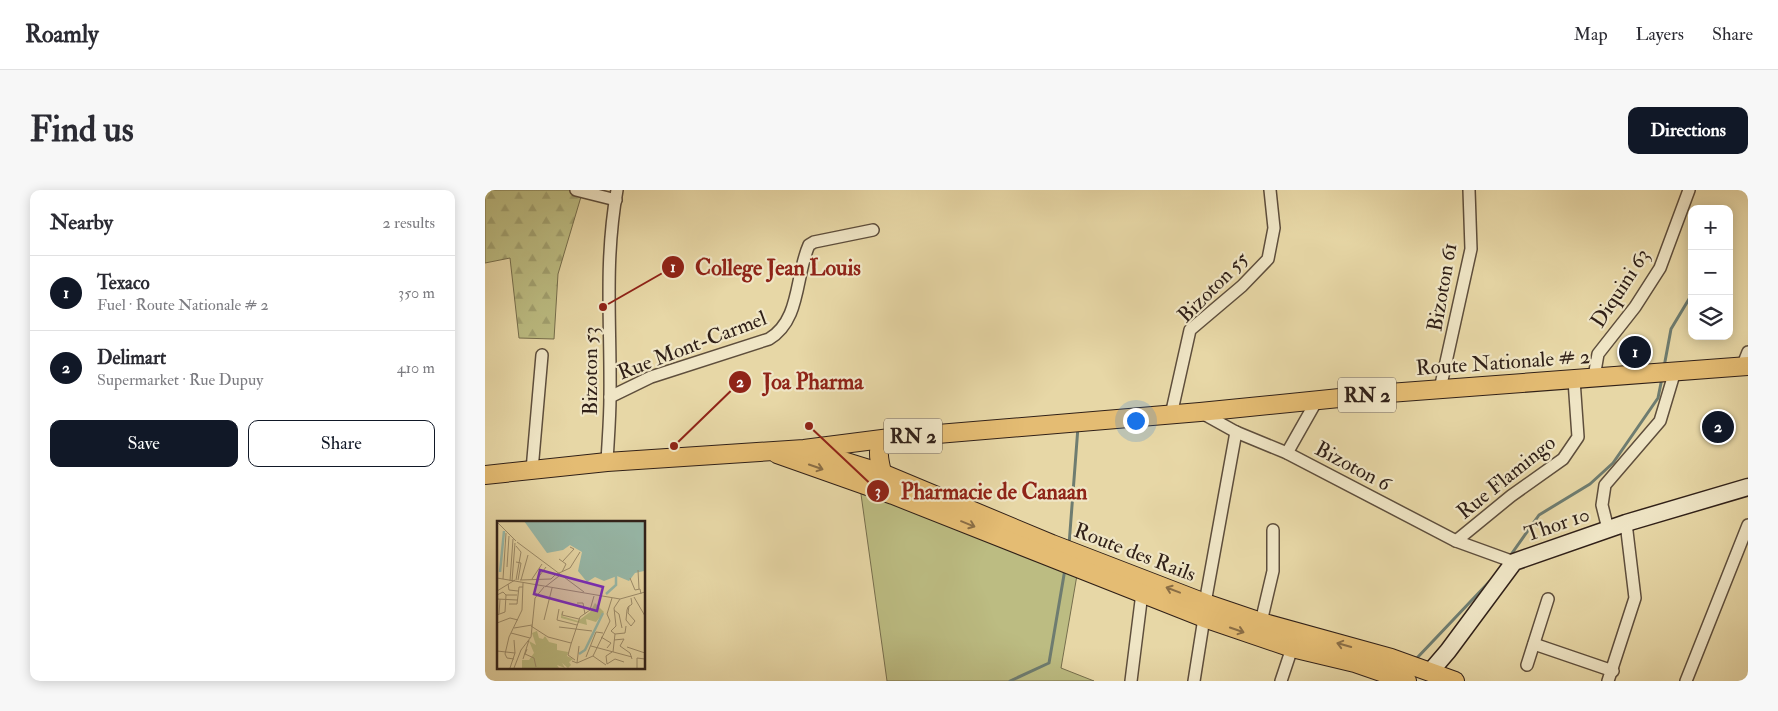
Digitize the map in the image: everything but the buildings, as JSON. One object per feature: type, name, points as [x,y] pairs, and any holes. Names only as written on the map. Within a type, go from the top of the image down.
[{"type":"main road","name":"Route Nationale # 2","points":[[485,475],[607,462],[804,449],[890,438],[1171,415],[1440,389],[1645,374],[1746,361]]},
{"type":"main road","points":[[882,472],[879,447],[882,442],[890,438]]},
{"type":"main road","name":"Route des Rails","points":[[804,449],[882,472],[1051,551]]},
{"type":"main road","name":"Route des Rails","points":[[770,451],[1078,561],[1205,610],[1292,648],[1355,664],[1426,671],[1455,681]]},
{"type":"main road","name":"Route des Rails","points":[[1078,561],[1142,593],[1205,610],[1261,622],[1388,666],[1407,681]]},
{"type":"street","points":[[576,190],[616,195]]},
{"type":"street","name":"Bizoton 55","points":[[1171,415],[1190,330],[1242,286],[1268,259],[1274,228],[1270,190]]},
{"type":"street","name":"Bizoton 61","points":[[1440,389],[1471,249],[1469,190]]},
{"type":"street","name":"Diquini 63","points":[[1594,377],[1598,354],[1635,307],[1660,268],[1684,209],[1689,190]]},
{"type":"street","name":"Bizoton 53","points":[[607,462],[610,397],[608,276],[610,227],[616,195]]},
{"type":"street","name":"Rue Mont-Carmel","points":[[610,397],[651,377],[769,339],[779,333],[788,322],[809,245],[814,242],[873,230]]},
{"type":"street","points":[[532,470],[542,355]]},
{"type":"street","points":[[1608,529],[1602,505],[1605,485],[1660,421],[1675,371]]},
{"type":"street","name":"Rue Flamingo","points":[[1456,541],[1511,496],[1563,459],[1578,437],[1574,380]]},
{"type":"street","points":[[1287,453],[1317,400]]},
{"type":"street","name":"Bizoton 6","points":[[1200,412],[1236,432],[1287,453],[1456,541],[1513,562]]},
{"type":"street","points":[[1194,681],[1236,432]]},
{"type":"street","name":"Thor 10","points":[[1426,671],[1448,651],[1513,562],[1626,523],[1748,487]]},
{"type":"street","points":[[1534,644],[1611,676],[1635,598],[1626,523]]},
{"type":"street","points":[[1687,681],[1748,525]]},
{"type":"street","points":[[1261,622],[1273,571],[1273,530]]},
{"type":"street","points":[[1131,681],[1142,593]]},
{"type":"street","points":[[1527,665],[1548,599]]},
{"type":"street","points":[[1281,681],[1292,648]]},
{"type":"green space","points":[[485,190],[583,190],[558,274],[554,339],[519,338],[510,258],[485,263]]},
{"type":"green space","points":[[860,487],[1077,575],[1061,668],[1094,681],[887,681]]},
{"type":"waterway","points":[[1664,367],[1671,329],[1691,295]]},
{"type":"waterway","points":[[1510,556],[1539,515],[1590,484],[1613,463],[1658,398],[1662,378]]},
{"type":"waterway","points":[[1069,545],[1078,427]]},
{"type":"waterway","points":[[1010,681],[1049,663],[1065,569]]},
{"type":"waterway","points":[[1416,659],[1490,581]]},
{"type":"place","name":"College Jean Louis","points":[[603,307]]},
{"type":"place","name":"Texaco","points":[[1635,352]]},
{"type":"place","name":"Pharmacie de Canaan","points":[[809,426]]},
{"type":"place","name":"Delimart","points":[[1718,427]]},
{"type":"place","name":"Joa Pharma","points":[[674,446]]}]
